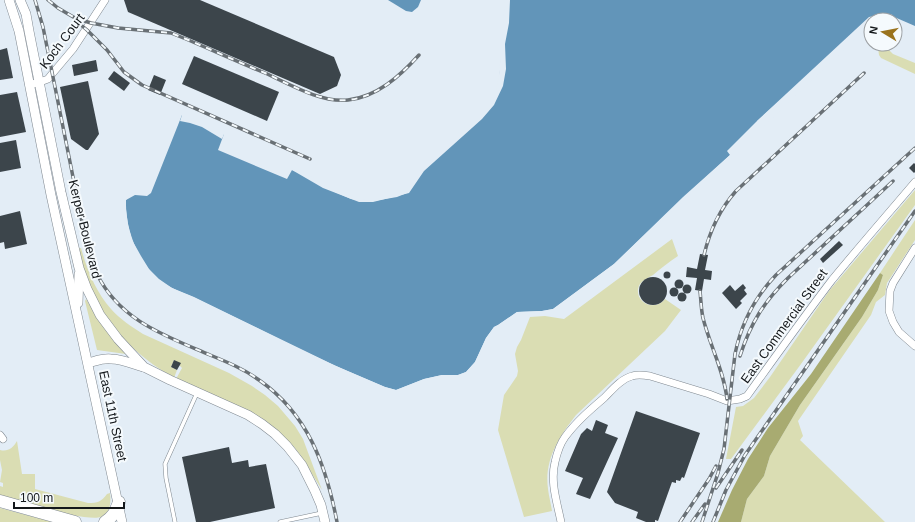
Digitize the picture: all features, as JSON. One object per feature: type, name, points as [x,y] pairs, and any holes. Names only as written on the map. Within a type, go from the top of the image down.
[{"type":"highway","points":[[0,501],[75,522]]},
{"type":"highway","points":[[105,522],[111,518],[119,502]]},
{"type":"main road","name":"Kerper Boulevard","points":[[8,0],[19,31],[51,195],[77,316]]},
{"type":"main road","name":"Kerper Boulevard","points":[[20,0],[27,20],[79,268],[87,289],[100,315],[118,339],[144,367],[197,393],[248,415],[262,424],[288,446],[302,465],[309,478],[324,518]]},
{"type":"main road","points":[[77,316],[79,268]]},
{"type":"main road","name":"East 11th Street","points":[[77,316],[119,502],[122,522]]},
{"type":"main road","points":[[88,363],[111,358],[144,367]]},
{"type":"street","name":"Koch Court","points":[[29,85],[48,79],[74,49],[105,0]]},
{"type":"street","name":"East Commercial Street","points":[[561,522],[553,482],[555,461],[558,450],[565,438],[590,410],[625,379],[634,375],[642,374],[709,394],[727,401],[740,399],[747,396],[832,281],[915,182]]},
{"type":"street","points":[[915,248],[893,282],[890,291],[889,311],[899,332],[915,346]]},
{"type":"lane","points":[[175,522],[166,478],[165,464],[197,393]]},
{"type":"lane","points":[[280,522],[324,518]]},
{"type":"green space","points":[[879,52],[891,52],[915,63],[915,74],[881,58]]},
{"type":"green space","points":[[915,190],[915,205],[731,459],[726,459],[736,407],[743,406],[754,398],[829,291]]},
{"type":"green space","points":[[915,220],[915,240],[887,283],[885,295],[876,302],[871,315],[798,421],[803,436],[800,440],[885,522],[741,522],[747,499],[764,476],[770,456],[800,405],[862,317],[878,290],[883,275],[880,273]]},
{"type":"green space","points":[[672,239],[678,256],[641,283],[638,290],[638,295],[645,303],[649,305],[655,305],[665,299],[681,310],[665,331],[576,415],[554,449],[548,468],[548,492],[552,511],[524,517],[498,430],[504,395],[517,376],[518,371],[515,354],[530,317],[545,316],[564,319]]},
{"type":"green space","points":[[81,248],[96,288],[111,309],[130,326],[143,334],[229,373],[252,386],[278,406],[295,426],[303,439],[322,490],[294,447],[280,434],[176,379],[182,368],[174,360],[171,367],[177,370],[174,378],[147,360],[123,338],[104,313],[96,299],[77,249]]},
{"type":"green space","points":[[880,273],[883,275],[878,290],[862,317],[800,405],[770,456],[764,476],[747,499],[741,522],[718,522],[748,459],[768,428],[811,374]]},
{"type":"green space","points":[[86,299],[100,322],[126,354],[97,350],[85,301]]},
{"type":"green space","points":[[17,441],[22,474],[35,474],[35,489],[88,503],[99,502],[110,493],[109,510],[101,517],[82,517],[52,511],[0,497],[0,486],[3,487],[3,483],[0,482],[2,470],[0,450],[10,449]]},
{"type":"green space","points":[[0,508],[53,522],[0,522]]},
{"type":"water","points":[[388,0],[421,0],[418,7],[412,12],[406,11]]},
{"type":"water","points":[[507,0],[915,0],[915,30],[903,24],[903,12],[863,12],[863,27],[757,121],[727,151],[730,155],[614,264],[553,309],[517,312],[494,327],[486,338],[475,362],[466,372],[458,375],[442,375],[424,379],[396,390],[385,387],[319,358],[170,287],[158,279],[144,263],[138,253],[130,232],[126,211],[126,200],[135,195],[147,196],[151,193],[182,115],[224,134],[218,150],[287,179],[292,170],[315,180],[321,186],[351,199],[368,202],[397,197],[407,193],[421,170],[479,120],[492,105],[498,90]]},
{"type":"pier","points":[[505,0],[510,0],[509,23],[505,44],[506,69],[503,86],[494,105],[482,119],[424,171],[409,193],[373,202],[359,202],[323,188],[292,170],[315,178],[322,184],[352,197],[368,200],[397,195],[406,191],[420,169],[451,138],[477,119],[490,104],[496,90],[499,75]]},
{"type":"pier","points":[[903,21],[915,26],[915,32],[903,28]]},
{"type":"pier","points":[[863,23],[863,32],[763,127],[757,121]]},
{"type":"pier","points":[[184,114],[225,132],[222,139],[202,127],[180,121],[182,115]]},
{"type":"pier","points":[[730,155],[731,156],[615,266],[554,311],[518,314],[499,327],[495,328],[477,363],[467,374],[458,377],[442,377],[425,381],[396,392],[384,389],[310,356],[171,290],[158,281],[148,271],[139,258],[126,225],[124,209],[124,199],[128,197],[126,200],[126,209],[132,240],[149,269],[159,279],[172,288],[194,297],[336,366],[385,387],[396,390],[424,379],[442,375],[458,375],[466,372],[475,362],[486,338],[494,327],[517,312],[553,309],[614,264],[683,197]]},
{"type":"building","points":[[124,0],[200,0],[334,57],[341,75],[337,86],[320,94],[128,12]]},
{"type":"building","points":[[7,48],[13,78],[0,80],[0,50]]},
{"type":"building","points":[[194,56],[279,92],[267,121],[182,84]]},
{"type":"building","points":[[96,60],[98,71],[74,76],[72,65]]},
{"type":"building","points":[[114,71],[130,83],[124,91],[108,79]]},
{"type":"building","points":[[154,75],[166,80],[160,95],[148,90]]},
{"type":"building","points":[[88,81],[99,134],[88,150],[86,150],[71,139],[60,87]]},
{"type":"building","points":[[17,92],[26,132],[0,137],[0,95]]},
{"type":"building","points":[[16,140],[21,168],[0,172],[0,143]]},
{"type":"building","points":[[914,163],[915,172],[914,173],[909,168]]},
{"type":"building","points":[[20,211],[27,244],[5,249],[4,242],[0,243],[0,216]]},
{"type":"building","points":[[839,241],[843,245],[823,263],[820,259]]},
{"type":"building","points":[[700,254],[708,255],[705,270],[712,271],[711,280],[704,279],[702,291],[695,290],[697,278],[686,277],[687,267],[697,269]]},
{"type":"building","points":[[667,272],[670,275],[667,278],[664,275]]},
{"type":"building","points":[[653,277],[663,281],[667,291],[663,301],[653,305],[643,301],[639,291],[643,281]]},
{"type":"building","points":[[679,279],[684,284],[679,289],[674,284]]},
{"type":"building","points":[[687,284],[692,289],[687,294],[682,289]]},
{"type":"building","points":[[743,284],[746,288],[744,290],[747,294],[740,301],[742,303],[736,309],[722,293],[730,285],[735,291]]},
{"type":"building","points":[[674,287],[679,292],[674,297],[669,292]]},
{"type":"building","points":[[682,292],[687,297],[682,302],[677,297]]},
{"type":"building","points":[[174,360],[181,363],[177,370],[171,367]]},
{"type":"building","points":[[636,411],[700,433],[684,478],[682,477],[680,481],[676,480],[676,483],[672,482],[658,521],[655,520],[655,522],[646,522],[636,518],[638,512],[615,503],[607,492]]},
{"type":"building","points":[[596,420],[608,425],[605,433],[618,438],[590,499],[576,494],[583,478],[565,471],[581,434],[587,428],[592,431]]},
{"type":"building","points":[[229,447],[232,463],[248,460],[249,467],[266,464],[275,508],[210,522],[196,522],[182,457]]},
{"type":"railway","points":[[35,0],[43,27],[86,242],[97,274],[118,304],[131,315],[146,325],[177,341],[241,369],[259,380],[276,394],[290,409],[312,442],[327,481],[337,522]]},
{"type":"railway","points":[[48,0],[75,18],[91,23],[118,28],[171,33],[265,73],[305,92],[327,99],[348,100],[369,95],[396,78],[419,55]]},
{"type":"railway","points":[[75,20],[107,50],[124,72],[142,85],[310,159]]},
{"type":"railway","points":[[704,255],[709,237],[716,221],[736,191],[864,73]]},
{"type":"railway","points":[[702,522],[724,449],[735,354],[741,332],[755,302],[768,283],[776,275],[915,148]]},
{"type":"railway","points":[[740,356],[759,313],[779,287],[893,181]]},
{"type":"railway","points":[[713,522],[726,490],[745,455],[915,211]]},
{"type":"railway","points":[[700,291],[703,318],[723,378],[727,399]]},
{"type":"railway","points":[[716,488],[742,450]]},
{"type":"railway","points":[[680,522],[716,466]]},
{"type":"railway","points":[[692,522],[705,504]]}]
